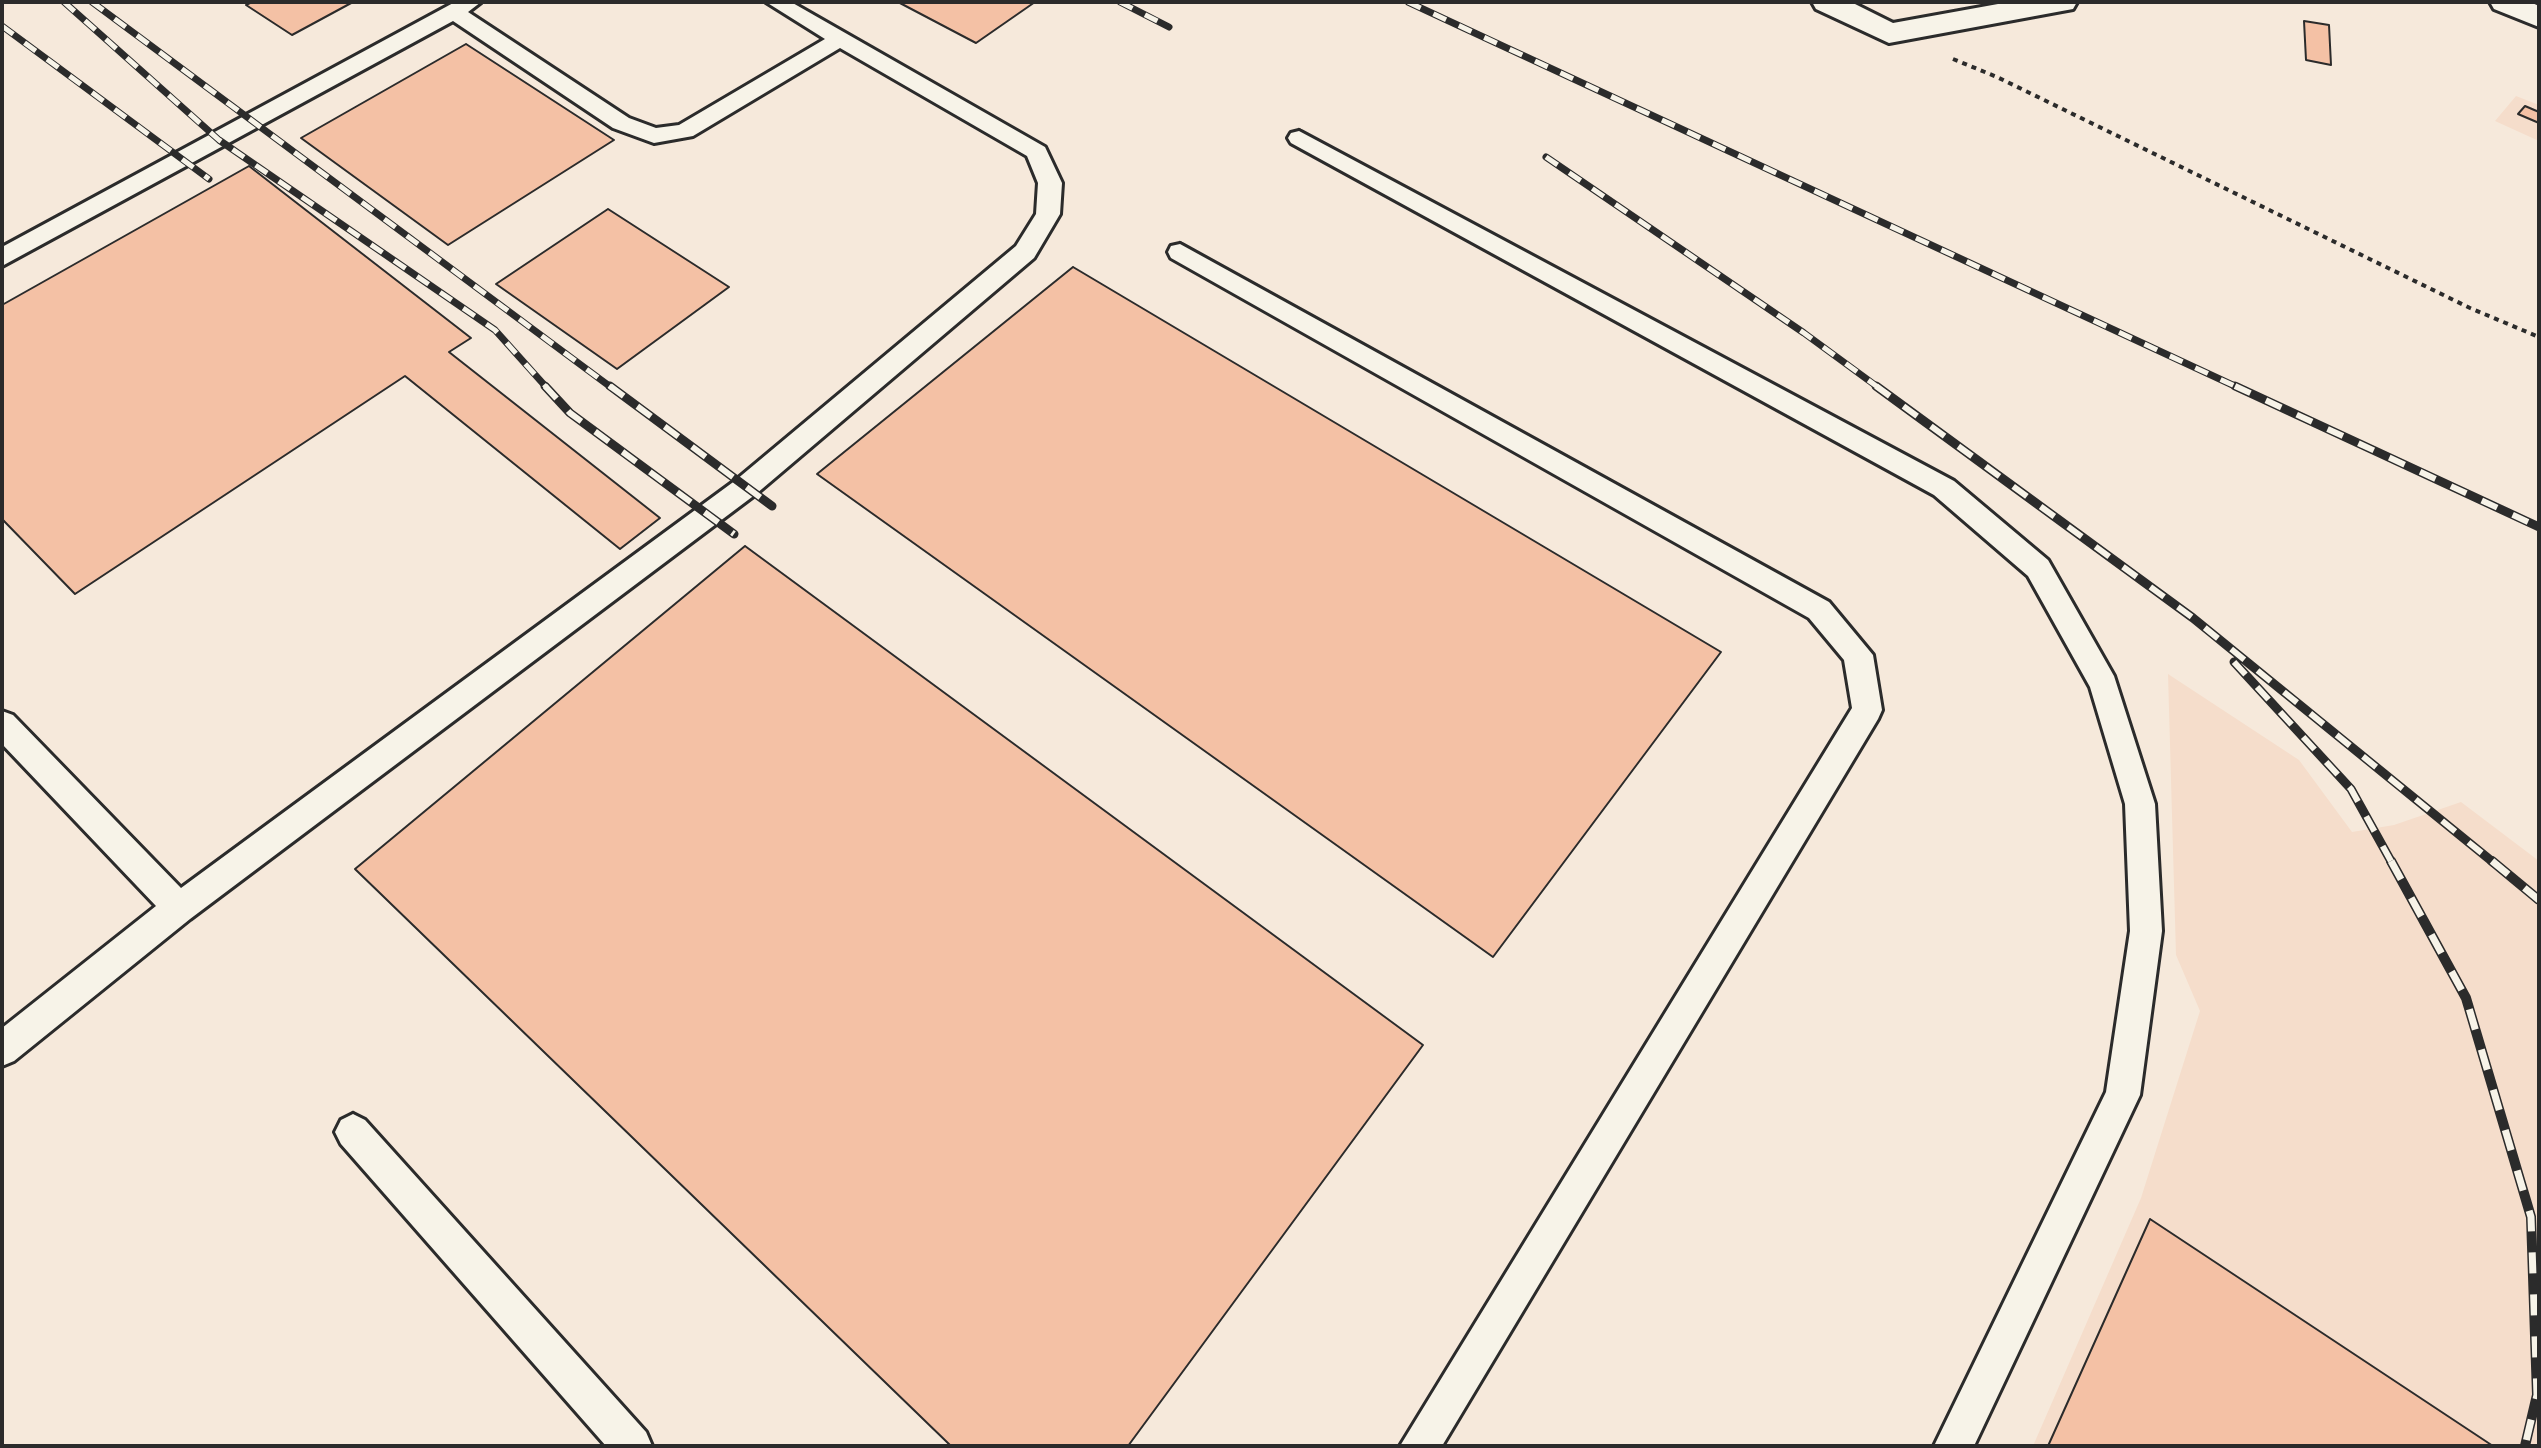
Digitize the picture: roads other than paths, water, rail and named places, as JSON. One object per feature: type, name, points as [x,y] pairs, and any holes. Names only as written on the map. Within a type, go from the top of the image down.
[{"type":"street","points":[[1827,2],[1889,33],[2062,2]]},
{"type":"street","points":[[2505,2],[2539,18]]},
{"type":"lane","points":[[2,1049],[179,908],[746,487],[1025,252],[1048,214],[1050,183],[1037,152],[776,2]]},
{"type":"lane","points":[[2,258],[463,7],[621,123],[654,136],[685,131],[842,38]]},
{"type":"lane","points":[[1299,138],[1944,488],[2038,568],[2104,685],[2140,804],[2146,931],[2123,1095],[1954,1446]]},
{"type":"lane","points":[[1180,252],[1819,610],[1858,655],[1867,710],[1420,1446]]},
{"type":"lane","points":[[2,724],[179,908]]},
{"type":"lane","points":[[353,1132],[632,1446]]},
{"type":"railway","points":[[64,2],[219,140],[495,330],[547,388]]},
{"type":"railway","points":[[92,2],[612,388]]},
{"type":"railway","points":[[1120,2],[1169,27]]},
{"type":"railway","points":[[1408,2],[2239,388]]},
{"type":"railway","points":[[2,26],[209,179]]},
{"type":"railway","points":[[1546,157],[1804,333],[1879,388]]},
{"type":"railway","points":[[545,386],[570,413],[734,534]]},
{"type":"railway","points":[[610,386],[772,506]]},
{"type":"railway","points":[[1876,386],[2193,618],[2494,863]]},
{"type":"railway","points":[[2235,386],[2539,527]]},
{"type":"railway","points":[[2234,662],[2351,789],[2392,863]]},
{"type":"railway","points":[[2391,861],[2466,998],[2531,1217],[2537,1395],[2525,1446]]},
{"type":"railway","points":[[2492,861],[2539,900]]}]
